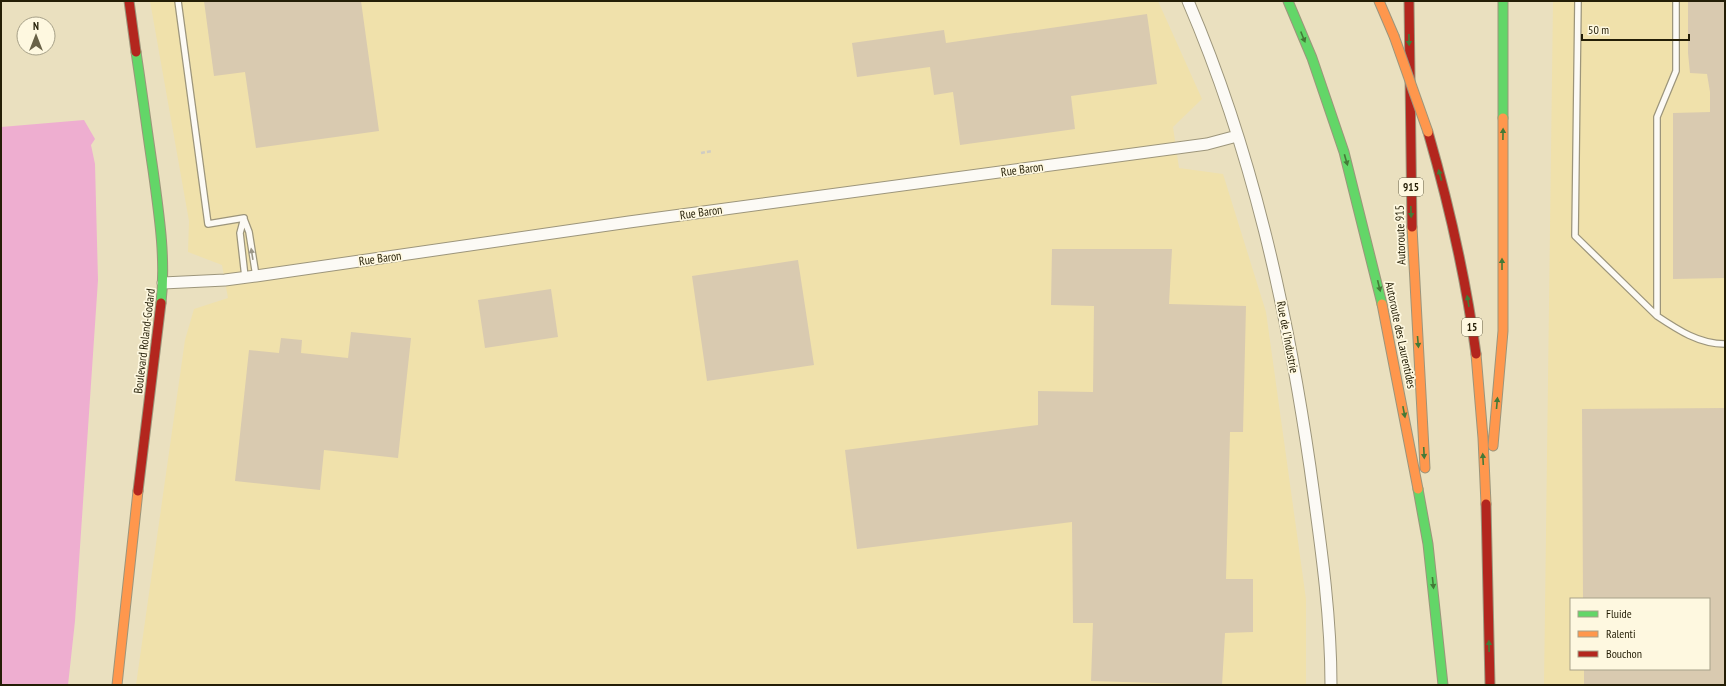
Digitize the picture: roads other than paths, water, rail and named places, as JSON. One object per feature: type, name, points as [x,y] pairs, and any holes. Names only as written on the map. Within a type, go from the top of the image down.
[{"type":"main road","name":"Boulevard Roland-Godard","points":[[117,685],[163,283],[163,252],[159,212],[129,1]]},
{"type":"main road","name":"Autoroute des Laurentides","points":[[1288,1],[1320,81],[1344,152],[1387,325],[1428,544],[1443,685]]},
{"type":"main road","name":"15","points":[[1379,1],[1394,36],[1428,132],[1444,188],[1474,338],[1482,422],[1490,685]]},
{"type":"main road","name":"Autoroute 915","points":[[1409,1],[1411,207],[1428,544]]},
{"type":"main road","points":[[1486,526],[1503,331],[1503,1]]},
{"type":"street","name":"Rue de l'Industrie","points":[[1188,1],[1218,78],[1256,196],[1273,259],[1302,414],[1326,577],[1330,636],[1330,685]]},
{"type":"street","name":"Rue Baron","points":[[163,283],[225,280],[251,277],[629,222],[1207,144],[1237,136]]},
{"type":"lane","points":[[178,1],[208,224],[244,218]]},
{"type":"lane","points":[[1578,1],[1575,236],[1657,316],[1683,334],[1712,344],[1725,344]]},
{"type":"lane","points":[[1657,316],[1657,117],[1676,71],[1676,1]]},
{"type":"lane","points":[[244,218],[249,232],[251,277]]},
{"type":"lane","points":[[244,218],[240,233],[251,277]]}]
